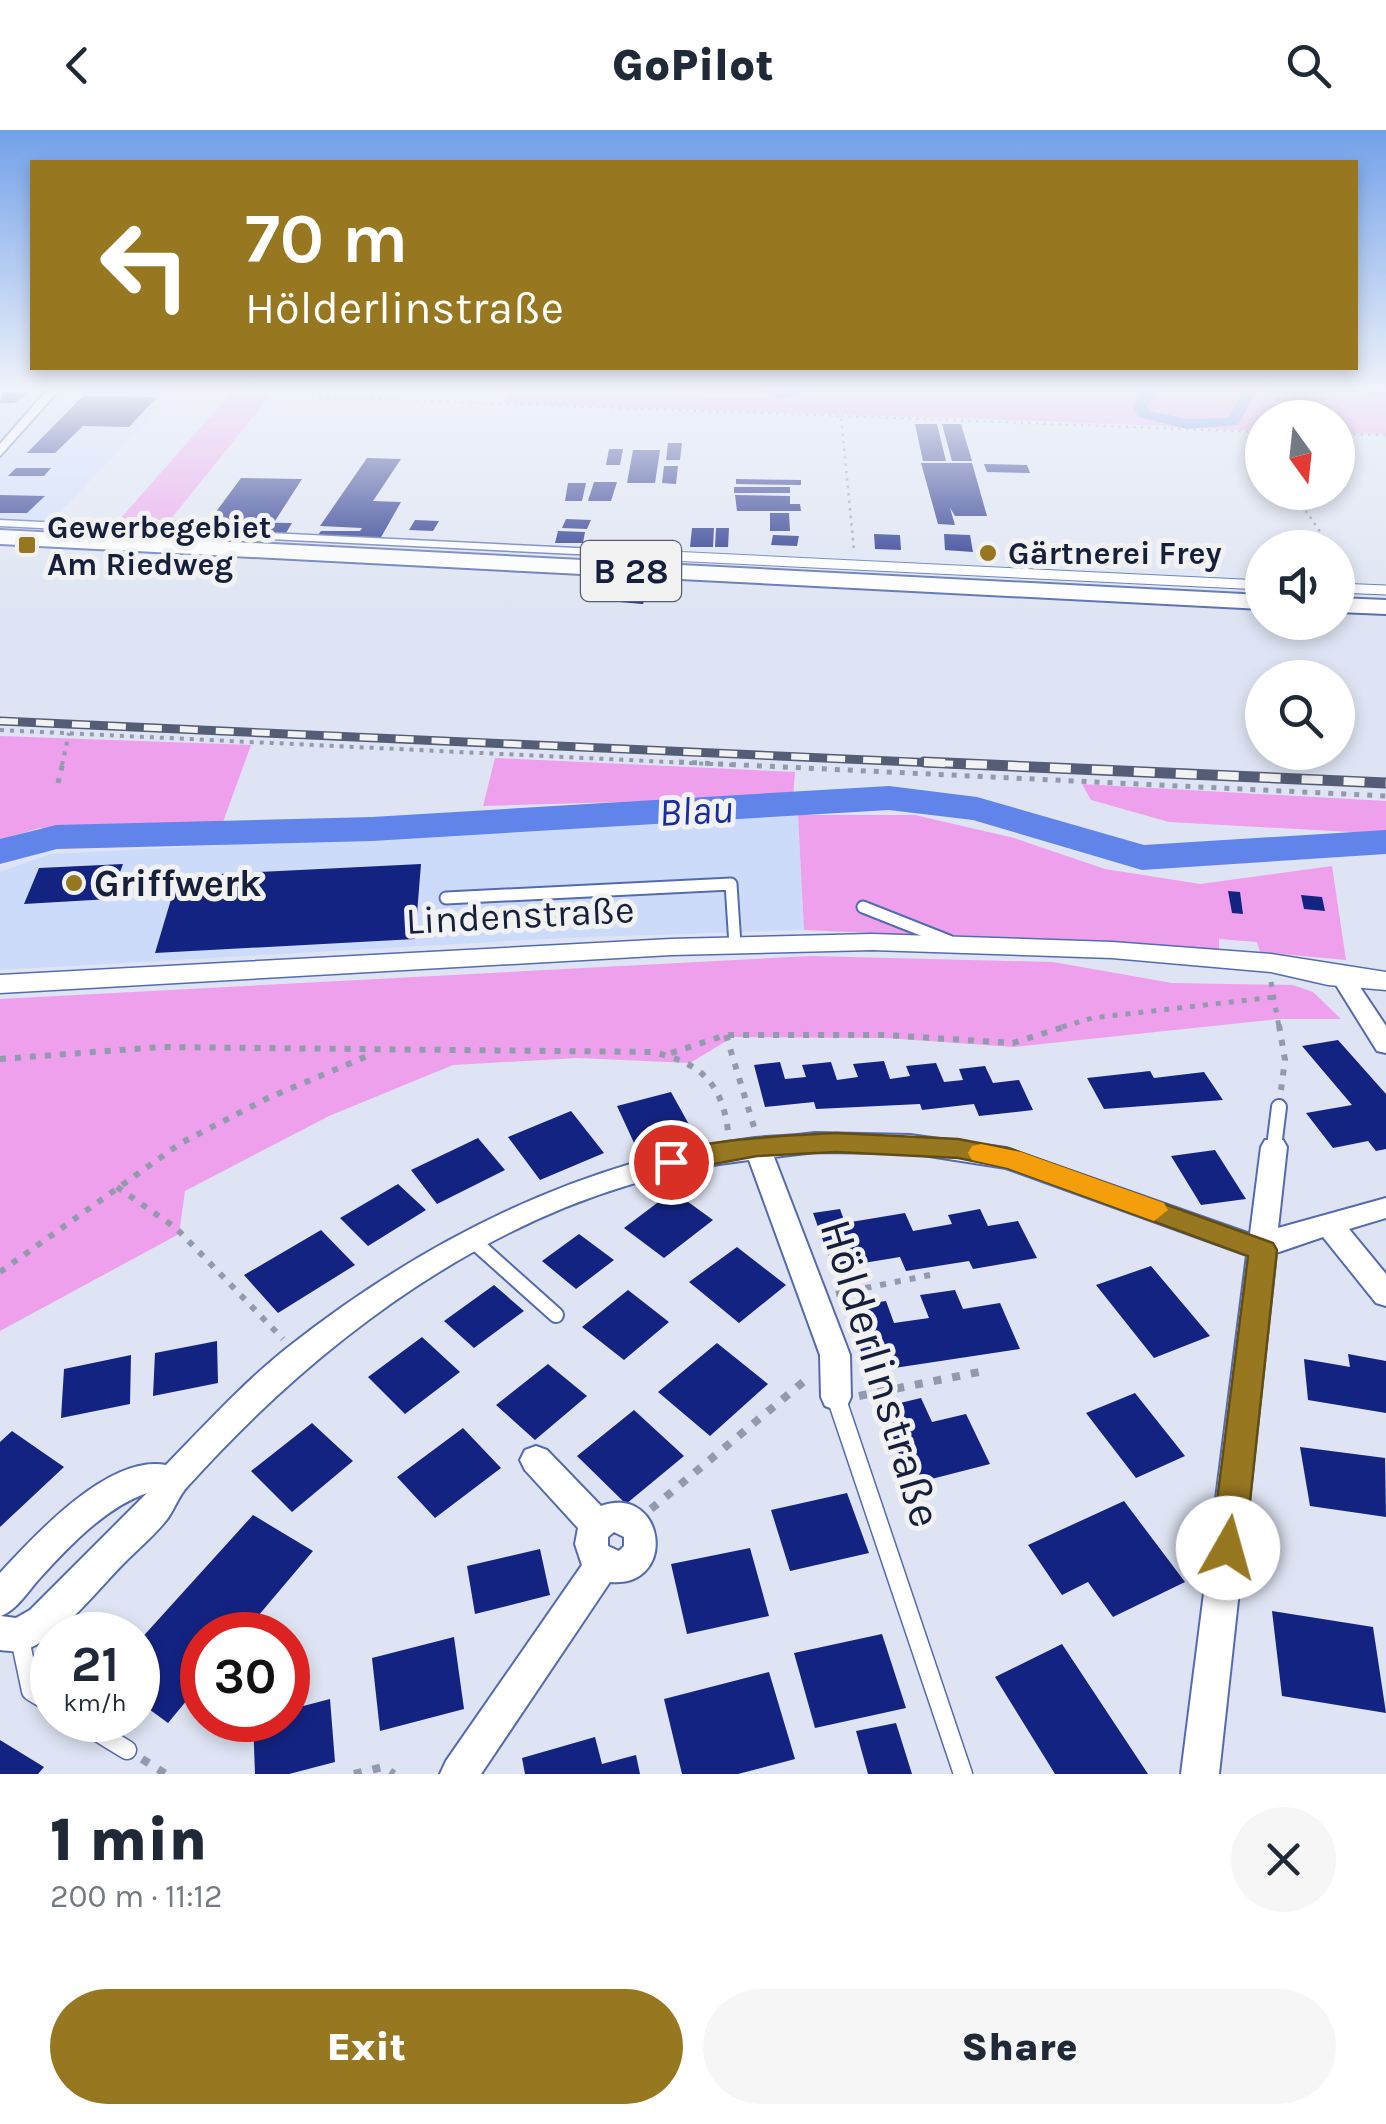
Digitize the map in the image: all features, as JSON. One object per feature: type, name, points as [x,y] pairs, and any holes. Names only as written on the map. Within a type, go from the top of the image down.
[{"type":"main road","name":"B 28","points":[[0,538],[1245,601]]},
{"type":"main road","points":[[1355,606],[1386,607]]},
{"type":"street","name":"Lindenstraße","points":[[0,984],[735,945],[958,944],[1046,949],[1211,976],[1342,976],[1386,981]]},
{"type":"street","points":[[1342,976],[1386,1045]]},
{"type":"street","points":[[10,1634],[42,1622],[154,1509],[172,1480],[299,1356],[426,1263],[471,1239],[614,1178],[746,1139],[895,1144],[1011,1159],[1263,1247],[1328,1223],[1386,1208]]},
{"type":"street","name":"Hölderlinstraße","points":[[746,1139],[835,1355],[836,1399]]},
{"type":"street","points":[[1200,1774],[1274,1147]]},
{"type":"street","points":[[1328,1223],[1386,1294]]},
{"type":"street","points":[[536,1460],[598,1526]]},
{"type":"street","points":[[0,1600],[110,1491],[153,1475],[172,1480]]},
{"type":"street","points":[[610,1519],[633,1523],[642,1544],[636,1557],[620,1566],[602,1563],[590,1544],[598,1526],[610,1519]]},
{"type":"street","points":[[459,1774],[602,1563]]},
{"type":"lane","points":[[0,524],[1245,584]]},
{"type":"lane","points":[[1355,589],[1386,590]]},
{"type":"lane","points":[[446,898],[731,884],[735,945]]},
{"type":"lane","points":[[863,907],[958,944]]},
{"type":"lane","points":[[1274,1147],[1278,1107]]},
{"type":"lane","points":[[471,1239],[556,1314]]},
{"type":"lane","name":"Hölderlinstraße","points":[[836,1399],[964,1774]]},
{"type":"lane","points":[[10,1634],[30,1688]]},
{"type":"lane","points":[[114,1742],[127,1750]]},
{"type":"path","points":[[845,467],[856,567]]},
{"type":"path","points":[[0,730],[1386,796]]},
{"type":"path","points":[[58,783],[70,733]]},
{"type":"path","points":[[1271,980],[1285,1060],[1278,1107]]},
{"type":"path","points":[[668,1055],[726,1035],[816,1033],[1014,1043],[1092,1018],[1274,997]]},
{"type":"path","points":[[726,1035],[746,1139]]},
{"type":"path","points":[[0,1060],[161,1048],[668,1055],[699,1064],[718,1085],[728,1116],[746,1139]]},
{"type":"path","points":[[0,1272],[70,1226],[117,1187],[199,1134],[380,1051]]},
{"type":"path","points":[[117,1187],[176,1228],[299,1356]]},
{"type":"path","points":[[814,1298],[930,1275]]},
{"type":"path","points":[[633,1523],[835,1355]]},
{"type":"path","points":[[836,1399],[984,1371]]},
{"type":"path","points":[[354,1774],[382,1766],[394,1774]]},
{"type":"shaded area","points":[[0,467],[104,467],[48,524],[0,522]]},
{"type":"shaded area","points":[[166,467],[213,467],[162,530],[113,527]]},
{"type":"shaded area","points":[[0,736],[251,745],[223,822],[39,828],[0,840]]},
{"type":"shaded area","points":[[495,758],[795,772],[793,797],[483,806]]},
{"type":"shaded area","points":[[1082,784],[1386,801],[1386,834],[1169,822],[1091,800]]},
{"type":"shaded area","points":[[798,815],[804,930],[562,938],[0,970],[0,872],[50,854]]},
{"type":"shaded area","points":[[798,815],[915,815],[1014,838],[1105,869],[1200,884],[1332,866],[1346,960],[1260,952],[1257,942],[1219,939],[1219,949],[804,930]]},
{"type":"shaded area","points":[[811,956],[1053,962],[1172,983],[1293,985],[1313,992],[1341,1019],[1278,1019],[1014,1047],[885,1038],[733,1037],[690,1063],[578,1058],[453,1065],[329,1116],[185,1191],[179,1234],[0,1331],[0,999]]},
{"type":"building","points":[[361,467],[396,467],[373,501],[401,502],[380,539],[317,536],[321,531],[362,528],[320,526]]},
{"type":"building","points":[[630,467],[657,467],[655,483],[627,483]]},
{"type":"building","points":[[664,467],[678,467],[676,484],[662,483]]},
{"type":"building","points":[[922,467],[973,467],[987,516],[955,516],[950,508],[955,525],[938,524]]},
{"type":"building","points":[[985,467],[1028,467],[1030,473],[987,472]]},
{"type":"building","points":[[16,468],[51,468],[44,476],[8,476]]},
{"type":"building","points":[[241,478],[302,479],[275,521],[210,520]]},
{"type":"building","points":[[736,479],[801,480],[801,485],[736,484]]},
{"type":"building","points":[[594,482],[617,482],[611,501],[588,501]]},
{"type":"building","points":[[568,483],[586,483],[582,501],[565,501]]},
{"type":"building","points":[[734,487],[790,487],[790,493],[734,493]]},
{"type":"building","points":[[0,495],[45,496],[27,513],[0,513]]},
{"type":"building","points":[[735,495],[790,496],[790,504],[800,504],[801,511],[737,511]]},
{"type":"building","points":[[770,513],[789,513],[790,531],[770,531]]},
{"type":"building","points":[[566,519],[591,520],[587,529],[562,528]]},
{"type":"building","points":[[415,520],[439,521],[433,531],[409,530]]},
{"type":"building","points":[[227,522],[292,523],[286,533],[222,530]]},
{"type":"building","points":[[692,528],[714,528],[713,547],[690,547]]},
{"type":"building","points":[[716,528],[729,528],[728,547],[715,547]]},
{"type":"building","points":[[558,531],[585,532],[583,543],[555,543]]},
{"type":"building","points":[[874,534],[900,535],[901,550],[875,549]]},
{"type":"building","points":[[944,534],[970,535],[973,552],[945,550]]},
{"type":"building","points":[[773,535],[799,536],[797,546],[771,545]]},
{"type":"building","points":[[609,541],[648,543],[644,553],[604,551]]},
{"type":"building","points":[[624,593],[647,594],[643,604],[619,602]]},
{"type":"building","name":"Griffwerk","points":[[123,864],[110,899],[24,904],[39,868]]},
{"type":"building","points":[[421,864],[415,939],[155,953],[178,876]]},
{"type":"building","points":[[1228,891],[1240,892],[1243,914],[1232,913]]},
{"type":"building","points":[[1301,895],[1322,897],[1325,911],[1304,909]]},
{"type":"building","points":[[1338,1040],[1386,1094],[1386,1149],[1376,1151],[1368,1141],[1333,1148],[1306,1113],[1352,1105],[1302,1046]]},
{"type":"building","points":[[884,1061],[890,1079],[910,1076],[906,1066],[936,1063],[944,1082],[963,1080],[959,1069],[985,1066],[993,1083],[1019,1080],[1033,1110],[979,1116],[974,1104],[922,1110],[920,1104],[816,1109],[814,1102],[765,1107],[754,1065],[780,1062],[785,1079],[806,1077],[802,1065],[831,1062],[837,1080],[858,1077],[853,1064]]},
{"type":"building","points":[[1150,1071],[1154,1078],[1204,1072],[1223,1100],[1104,1109],[1087,1078]]},
{"type":"building","points":[[671,1092],[692,1130],[635,1145],[617,1106]]},
{"type":"building","points":[[571,1111],[604,1153],[540,1180],[508,1137]]},
{"type":"building","points":[[478,1138],[505,1170],[437,1204],[411,1170]]},
{"type":"building","points":[[1215,1150],[1246,1199],[1201,1205],[1171,1156]]},
{"type":"building","points":[[398,1184],[426,1210],[368,1246],[340,1218]]},
{"type":"building","points":[[673,1191],[713,1220],[664,1258],[624,1228]]},
{"type":"building","points":[[840,1209],[845,1223],[905,1213],[913,1231],[952,1224],[948,1215],[980,1209],[988,1226],[1018,1221],[1037,1258],[973,1269],[969,1261],[906,1271],[900,1257],[833,1268],[813,1213]]},
{"type":"building","points":[[321,1230],[355,1265],[278,1313],[244,1275]]},
{"type":"building","points":[[579,1234],[614,1260],[576,1289],[542,1261]]},
{"type":"building","points":[[737,1247],[786,1285],[739,1323],[689,1282]]},
{"type":"building","points":[[1151,1266],[1210,1336],[1154,1358],[1096,1285]]},
{"type":"building","points":[[494,1285],[524,1311],[474,1348],[444,1321]]},
{"type":"building","points":[[628,1290],[669,1322],[624,1360],[582,1327]]},
{"type":"building","points":[[955,1290],[963,1309],[1000,1303],[1020,1349],[868,1372],[846,1307],[886,1301],[894,1323],[929,1318],[920,1295]]},
{"type":"building","points":[[422,1337],[460,1372],[405,1414],[368,1377]]},
{"type":"building","points":[[217,1341],[218,1383],[153,1396],[155,1353]]},
{"type":"building","points":[[717,1343],[768,1384],[710,1436],[658,1392]]},
{"type":"building","points":[[1348,1354],[1386,1361],[1386,1413],[1308,1400],[1304,1359],[1350,1367]]},
{"type":"building","points":[[131,1355],[130,1404],[61,1418],[64,1369]]},
{"type":"building","points":[[548,1364],[587,1396],[535,1440],[496,1405]]},
{"type":"building","points":[[1135,1393],[1185,1456],[1136,1478],[1086,1413]]},
{"type":"building","points":[[921,1398],[932,1422],[966,1414],[990,1464],[912,1484],[879,1408]]},
{"type":"building","points":[[634,1410],[684,1456],[626,1504],[577,1456]]},
{"type":"building","points":[[312,1423],[353,1461],[292,1512],[251,1471]]},
{"type":"building","points":[[463,1428],[501,1468],[435,1518],[397,1477]]},
{"type":"building","points":[[12,1431],[64,1467],[0,1527],[0,1442]]},
{"type":"building","points":[[1300,1447],[1385,1458],[1386,1517],[1310,1506]]},
{"type":"building","points":[[847,1493],[869,1553],[790,1571],[771,1510]]},
{"type":"building","points":[[1124,1501],[1185,1582],[1113,1617],[1088,1582],[1062,1595],[1028,1545]]},
{"type":"building","points":[[253,1515],[313,1551],[261,1612],[180,1612],[180,1709],[168,1723],[160,1717],[160,1618]]},
{"type":"building","points":[[750,1548],[769,1616],[687,1634],[671,1564]]},
{"type":"building","points":[[540,1549],[550,1595],[475,1614],[467,1566]]},
{"type":"building","points":[[1272,1611],[1373,1627],[1386,1713],[1282,1696]]},
{"type":"building","points":[[882,1634],[906,1708],[815,1728],[794,1653]]},
{"type":"building","points":[[454,1637],[464,1709],[380,1731],[372,1658]]},
{"type":"building","points":[[1062,1644],[1148,1774],[1055,1774],[995,1677]]},
{"type":"building","points":[[769,1672],[795,1759],[738,1774],[682,1774],[664,1699]]},
{"type":"building","points":[[330,1699],[335,1762],[289,1774],[255,1774],[254,1742],[310,1742],[310,1704]]},
{"type":"building","points":[[896,1723],[912,1774],[868,1774],[856,1731]]},
{"type":"building","points":[[595,1737],[602,1764],[636,1755],[640,1774],[525,1774],[522,1758]]},
{"type":"building","points":[[0,1740],[44,1767],[38,1774],[0,1774]]},
{"type":"waterway","name":"Blau","points":[[0,852],[56,837],[372,829],[889,798],[977,809],[1142,858],[1386,842]]},
{"type":"railway","points":[[0,721],[980,765]]},
{"type":"railway","points":[[924,762],[1386,783]]},
{"type":"slow traffic","points":[[981,1153],[1011,1159],[1154,1210]]},
{"type":"place","name":"Gewerbegebiet Am Riedweg","points":[[27,545]]},
{"type":"place","name":"Gärtnerei Frey","points":[[988,553]]},
{"type":"place","name":"Griffwerk","points":[[74,883]]},
{"type":"route","points":[[671,1162],[757,1147],[836,1142],[958,1149],[1011,1159],[1057,1174],[1263,1250],[1228,1548]]}]
